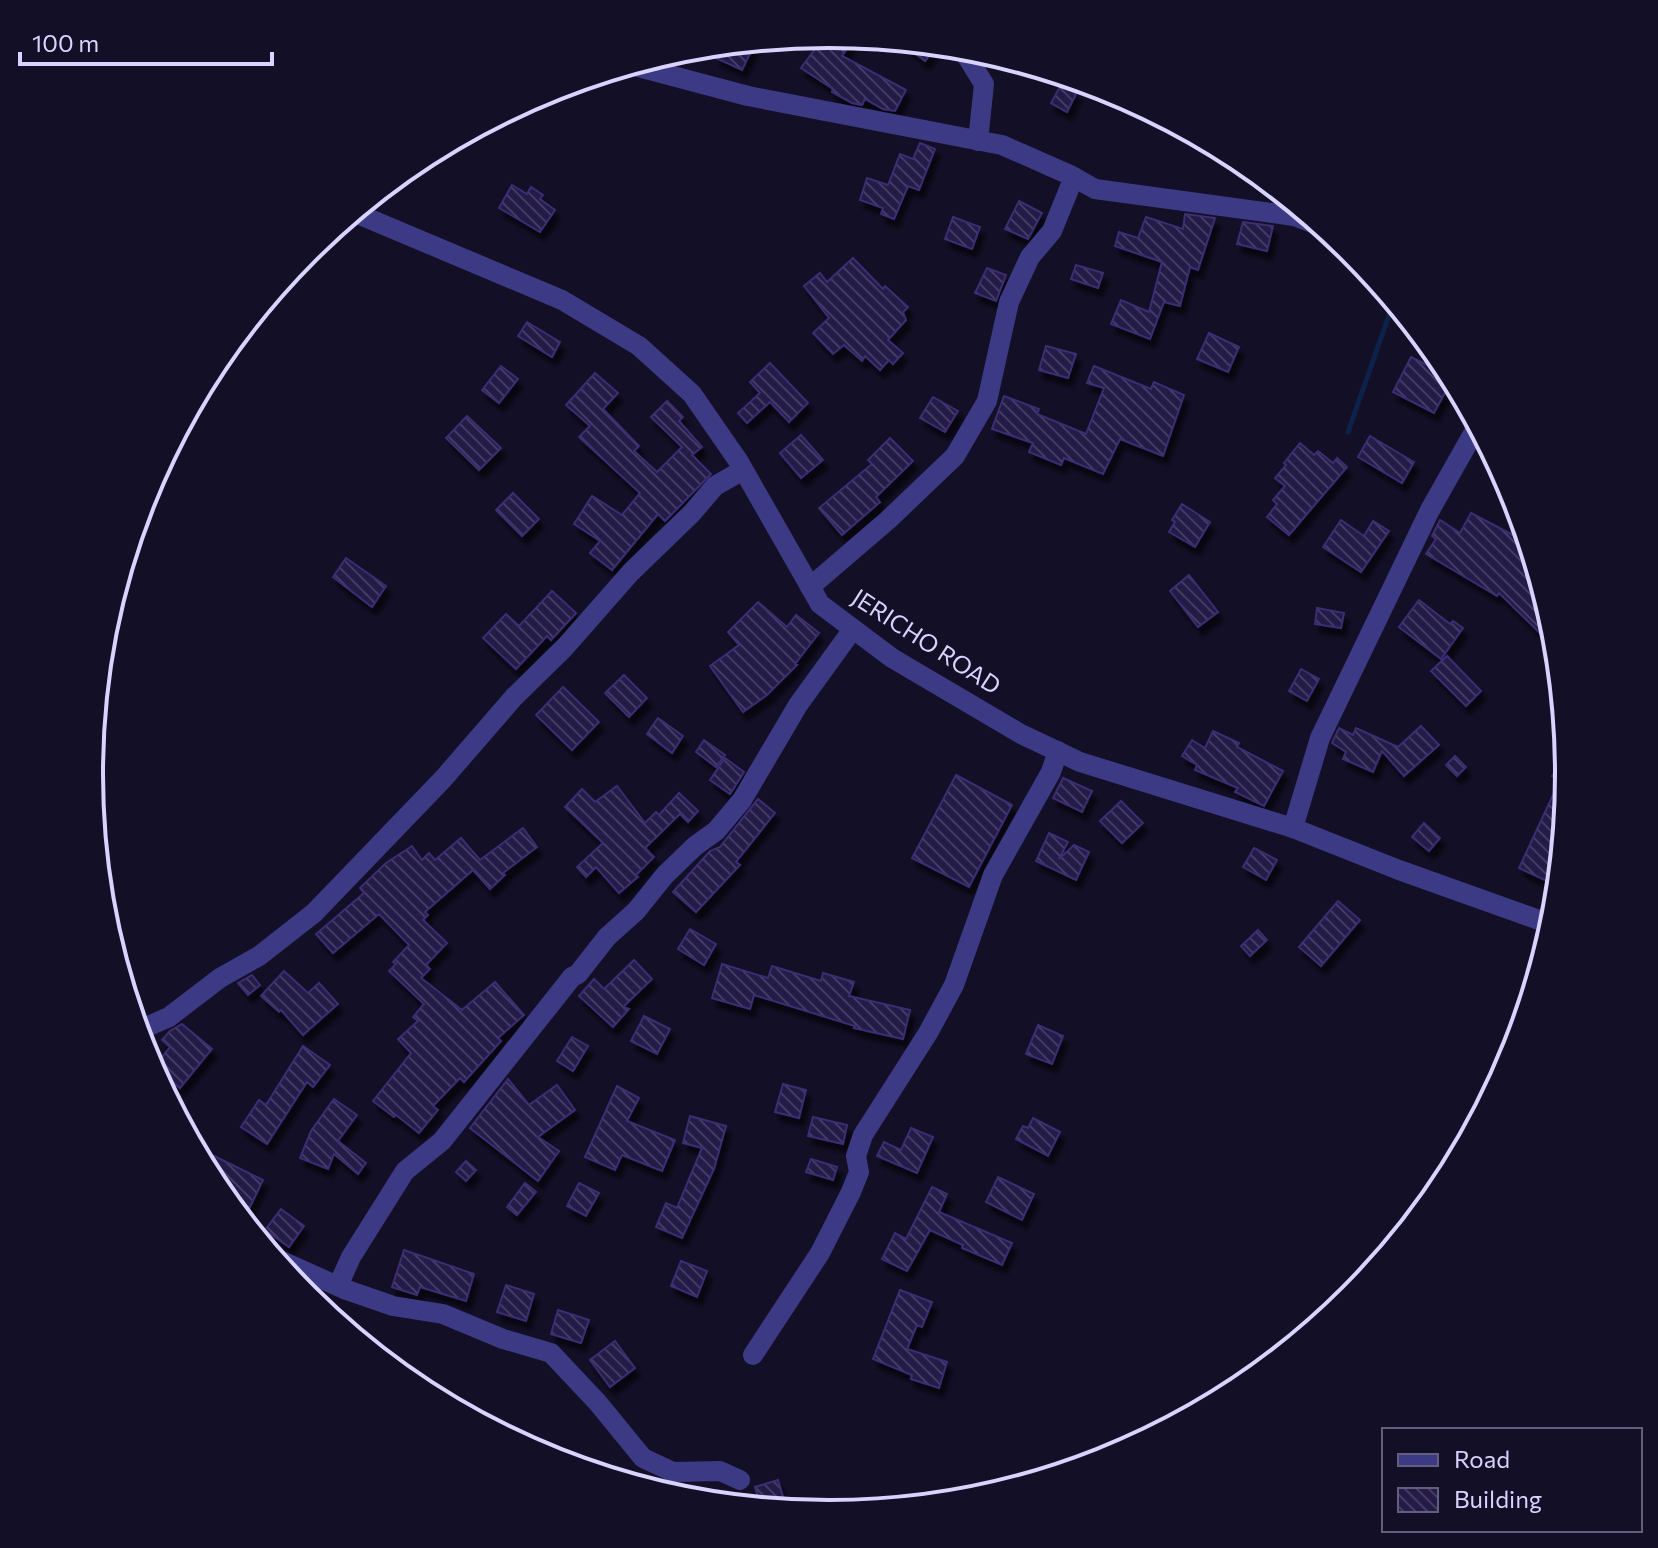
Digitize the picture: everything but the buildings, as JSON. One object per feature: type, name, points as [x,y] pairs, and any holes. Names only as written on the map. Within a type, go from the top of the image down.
[{"type":"street","points":[[970,62],[984,84],[978,141]]},
{"type":"street","points":[[652,70],[748,96],[1002,145],[1095,189],[1293,216]]},
{"type":"street","points":[[810,587],[888,520],[955,456],[987,401],[1009,302],[1030,257],[1052,231],[1074,177]]},
{"type":"street","name":"JERICHO ROAD","points":[[364,217],[562,300],[639,346],[692,394],[743,470],[820,604],[892,658],[1021,734],[1080,762],[1293,828],[1540,920]]},
{"type":"street","points":[[1293,828],[1320,738],[1430,510],[1471,437]]},
{"type":"street","points":[[149,1026],[169,1017],[220,978],[259,956],[314,913],[443,779],[514,697],[565,647],[631,572],[692,513],[715,486],[743,470]]},
{"type":"street","points":[[338,1286],[351,1257],[405,1171],[442,1141],[607,937],[636,911],[665,875],[716,831],[742,800],[798,705],[853,629]]},
{"type":"street","points":[[753,1355],[820,1253],[851,1192],[859,1172],[856,1156],[863,1135],[928,1033],[954,985],[993,875],[1051,772],[1058,751]]},
{"type":"street","points":[[297,1268],[393,1306],[443,1314],[503,1339],[551,1353],[643,1458],[673,1472],[720,1471],[740,1480]]},
{"type":"waterway","points":[[1348,432],[1390,313]]}]
